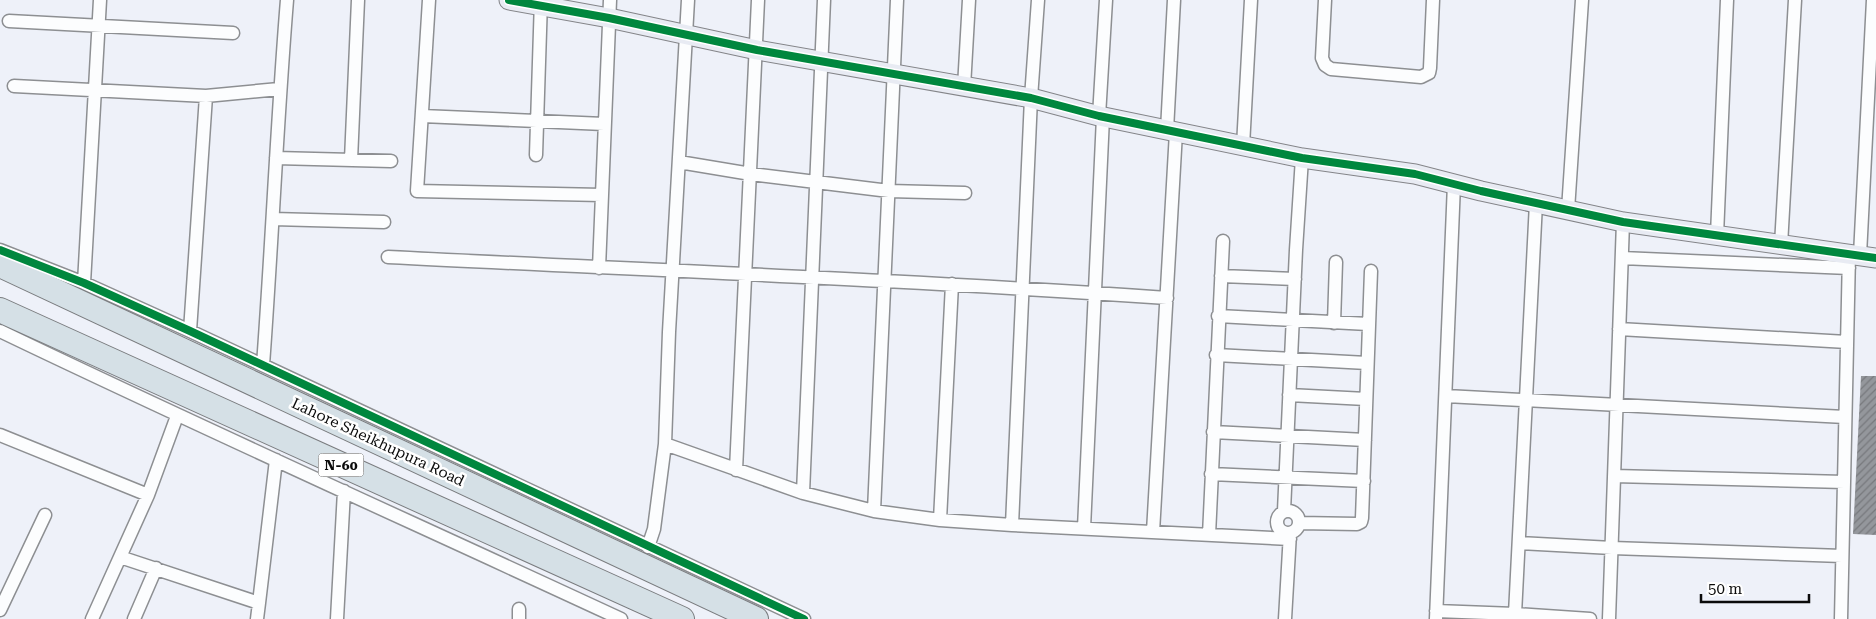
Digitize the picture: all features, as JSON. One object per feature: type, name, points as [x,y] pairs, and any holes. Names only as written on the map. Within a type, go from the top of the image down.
[{"type":"highway","name":"Lahore Sheikhupura Road","points":[[0,265],[756,619]]},
{"type":"highway","name":"N-60","points":[[0,310],[682,619]]},
{"type":"street","points":[[84,283],[100,0]]},
{"type":"street","points":[[263,366],[287,0]]},
{"type":"street","points":[[351,160],[358,0]]},
{"type":"street","points":[[429,0],[417,191],[602,195]]},
{"type":"street","points":[[509,0],[609,9],[686,35],[757,50],[1032,98],[1101,117],[1302,158],[1415,174],[1623,222],[1781,245],[1859,259]]},
{"type":"street","points":[[648,547],[654,529],[665,444],[672,272],[688,0]]},
{"type":"street","points":[[736,470],[758,0]]},
{"type":"street","points":[[803,494],[823,61],[824,0]]},
{"type":"street","points":[[874,511],[886,281],[897,0]]},
{"type":"street","points":[[964,87],[969,0]]},
{"type":"street","points":[[1012,525],[1038,0]]},
{"type":"street","points":[[1084,528],[1106,0]]},
{"type":"street","points":[[1154,532],[1167,298],[1174,0]]},
{"type":"street","points":[[1243,146],[1251,0]]},
{"type":"street","points":[[1326,0],[1322,58],[1325,65],[1331,69],[1421,77],[1428,73],[1430,68],[1433,0]]},
{"type":"street","points":[[1568,210],[1582,0]]},
{"type":"street","points":[[1717,235],[1727,0]]},
{"type":"street","points":[[1781,245],[1795,0]]},
{"type":"street","points":[[1840,619],[1847,342],[1859,259],[1873,0]]},
{"type":"street","points":[[536,155],[541,3]]},
{"type":"street","points":[[599,268],[609,9]]},
{"type":"street","points":[[9,21],[233,33]]},
{"type":"street","points":[[14,86],[206,96],[280,90]]},
{"type":"street","points":[[190,331],[206,96]]},
{"type":"street","points":[[422,116],[604,124]]},
{"type":"street","points":[[276,158],[391,161]]},
{"type":"street","points":[[1290,536],[1281,530],[1277,522],[1280,514],[1284,511],[1294,279],[1302,158]]},
{"type":"street","points":[[679,162],[751,174],[889,191],[965,193]]},
{"type":"street","points":[[1454,184],[1436,615],[1515,614],[1590,619]]},
{"type":"street","points":[[1515,614],[1536,203]]},
{"type":"street","points":[[273,219],[384,222]]},
{"type":"street","points":[[1609,619],[1623,222]]},
{"type":"street","points":[[1209,535],[1216,355],[1223,241]]},
{"type":"street","points":[[0,250],[84,283],[190,331],[804,619]]},
{"type":"street","points":[[388,257],[812,279],[952,284],[1167,298]]},
{"type":"street","points":[[1622,258],[1859,259]]},
{"type":"street","points":[[1334,323],[1336,262]]},
{"type":"street","points":[[1299,523],[1357,524],[1361,522],[1371,271]]},
{"type":"street","points":[[1221,276],[1294,279]]},
{"type":"street","points":[[940,520],[952,284]]},
{"type":"street","points":[[1218,316],[1368,324]]},
{"type":"street","points":[[1619,329],[1847,342]]},
{"type":"street","points":[[0,331],[176,416],[621,619]]},
{"type":"street","points":[[1216,355],[1367,363]]},
{"type":"street","points":[[1289,395],[1366,400]]},
{"type":"street","points":[[1446,396],[1845,417]]},
{"type":"street","points":[[92,619],[148,495],[176,416]]},
{"type":"street","points":[[1213,432],[1365,440]]},
{"type":"street","points":[[0,435],[148,495]]},
{"type":"street","points":[[665,444],[803,494],[874,511],[940,520],[1012,525],[1209,535],[1290,536]]},
{"type":"street","points":[[257,619],[276,460]]},
{"type":"street","points":[[1211,474],[1364,481]]},
{"type":"street","points":[[1614,476],[1844,482]]},
{"type":"street","points":[[337,619],[344,491]]},
{"type":"street","points":[[1284,511],[1297,514],[1299,523],[1290,536],[1285,619]]},
{"type":"street","points":[[0,610],[45,515]]},
{"type":"street","points":[[1519,543],[1842,556]]},
{"type":"street","points":[[120,557],[259,603]]},
{"type":"street","points":[[134,619],[156,568]]},
{"type":"building","points":[[1861,376],[1876,376],[1876,535],[1853,534]]},
{"type":"cycle path","points":[[509,0],[609,18],[757,50],[1031,98],[1099,116],[1302,158],[1415,174],[1481,191],[1623,222],[1876,258]]},
{"type":"cycle path","points":[[0,250],[84,283],[190,331],[804,619]]}]
